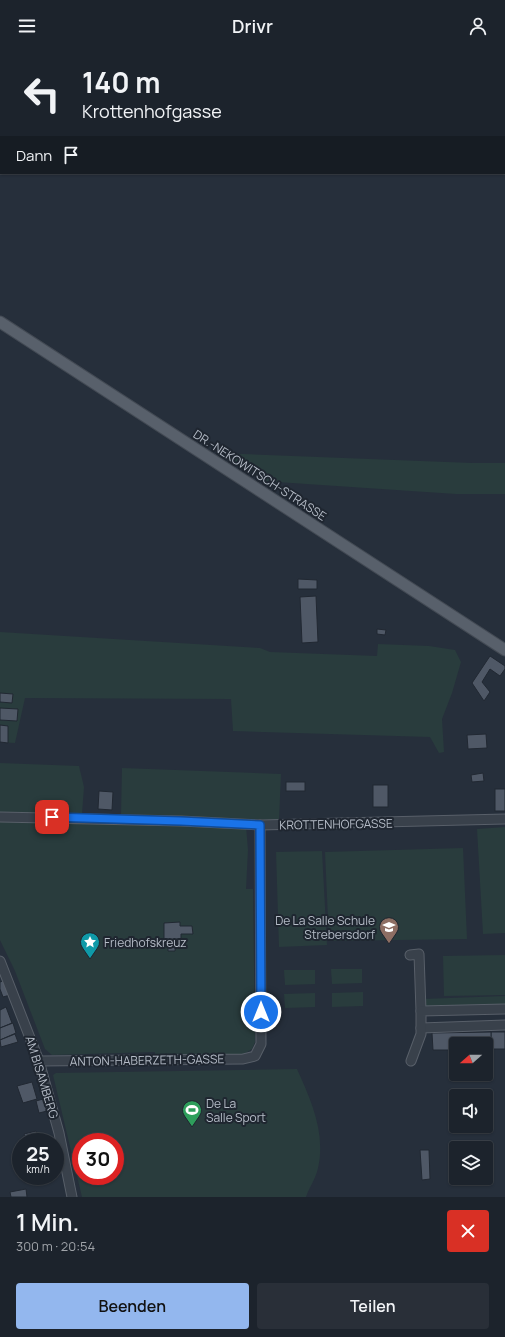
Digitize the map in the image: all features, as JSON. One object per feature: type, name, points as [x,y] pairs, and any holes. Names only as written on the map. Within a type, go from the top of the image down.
[{"type":"main road","name":"DR.-NEKOWITSCH-STRASSE","points":[[0,322],[505,650]]},
{"type":"street","name":"KROTTENHOFGASSE","points":[[0,817],[181,821],[260,825],[505,819]]},
{"type":"street","name":"ANTON-HABERZETH-GASSE","points":[[39,1061],[243,1059],[255,1056],[261,1044],[260,825]]},
{"type":"street","points":[[410,955],[419,954],[421,1011],[421,1034],[411,1061]]},
{"type":"street","name":"AM BISAMBERG","points":[[0,961],[39,1061],[59,1133],[72,1197]]},
{"type":"street","points":[[421,1011],[505,1009]]},
{"type":"street","points":[[421,1028],[505,1025]]},
{"type":"shaded area","points":[[218,453],[505,463],[505,494],[456,494],[262,481]]},
{"type":"shaded area","points":[[0,632],[260,648],[270,652],[377,656],[378,644],[429,646],[455,650],[461,662],[452,693],[442,719],[444,752],[439,753],[430,737],[233,731],[231,699],[25,698],[15,743],[0,742]]},
{"type":"shaded area","points":[[0,763],[79,766],[84,787],[82,814],[0,814]]},
{"type":"shaded area","points":[[122,768],[281,774],[279,820],[121,814]]},
{"type":"shaded area","points":[[0,821],[246,826],[248,850],[246,889],[253,889],[255,1042],[252,1049],[242,1055],[155,1057],[155,1052],[52,1055],[45,1049],[15,971],[0,940]]},
{"type":"shaded area","points":[[505,827],[505,933],[483,934],[477,829]]},
{"type":"shaded area","points":[[463,848],[467,939],[329,941],[325,852]]},
{"type":"shaded area","points":[[322,851],[327,945],[279,947],[276,852]]},
{"type":"shaded area","points":[[505,955],[505,995],[444,996],[443,956]]},
{"type":"shaded area","points":[[331,969],[362,969],[362,983],[332,984]]},
{"type":"shaded area","points":[[284,970],[315,970],[315,984],[285,985]]},
{"type":"shaded area","points":[[363,992],[363,1006],[332,1007],[332,993]]},
{"type":"shaded area","points":[[315,993],[315,1007],[285,1008],[284,994]]},
{"type":"shaded area","points":[[505,996],[505,1008],[423,1010],[423,999]]},
{"type":"shaded area","name":"De La Salle Sport","points":[[297,1069],[312,1105],[319,1129],[320,1155],[316,1175],[306,1197],[82,1197],[79,1185],[124,1185],[124,1133],[72,1133],[72,1155],[53,1075],[56,1073]]},
{"type":"building","points":[[298,579],[317,580],[317,589],[298,589]]},
{"type":"building","points":[[316,596],[318,642],[302,643],[300,597]]},
{"type":"building","points":[[377,629],[386,630],[385,635],[377,634]]},
{"type":"building","points":[[490,656],[505,666],[505,669],[500,676],[490,669],[482,682],[490,692],[484,701],[472,683]]},
{"type":"building","points":[[0,693],[13,694],[12,703],[0,702]]},
{"type":"building","points":[[0,708],[18,709],[17,721],[0,720]]},
{"type":"building","points":[[0,725],[8,726],[8,743],[0,742]]},
{"type":"building","points":[[486,734],[487,748],[468,749],[467,735]]},
{"type":"building","points":[[483,773],[484,781],[472,782],[471,775]]},
{"type":"building","points":[[286,782],[305,782],[305,791],[286,791]]},
{"type":"building","points":[[373,785],[388,785],[388,807],[373,807]]},
{"type":"building","points":[[495,789],[505,789],[505,811],[495,811]]},
{"type":"building","points":[[99,791],[113,792],[112,810],[98,809]]},
{"type":"building","points":[[180,922],[180,926],[192,926],[193,934],[181,934],[181,939],[176,939],[175,951],[168,951],[168,939],[164,939],[164,923]]},
{"type":"building","points":[[5,980],[10,995],[3,997],[0,989],[0,982]]},
{"type":"building","points":[[6,1007],[12,1023],[0,1028],[0,1010]]},
{"type":"building","points":[[13,1023],[16,1033],[0,1040],[0,1028]]},
{"type":"building","points":[[491,1032],[505,1032],[505,1049],[493,1049],[493,1037],[491,1037]]},
{"type":"building","points":[[491,1032],[491,1037],[449,1037],[449,1050],[433,1050],[432,1033]]},
{"type":"building","points":[[15,1034],[18,1042],[1,1047],[0,1040]]},
{"type":"building","points":[[32,1082],[37,1099],[23,1103],[17,1086]]},
{"type":"building","points":[[43,1099],[47,1111],[39,1113],[36,1101]]},
{"type":"building","points":[[420,1150],[429,1150],[430,1179],[422,1180]]},
{"type":"building","points":[[26,1189],[27,1197],[11,1197],[10,1192]]},
{"type":"place","name":"De La Salle Schule Strebersdorf","points":[[389,944]]},
{"type":"place","name":"Friedhofskreuz","points":[[90,959]]},
{"type":"place","name":"De La Salle Sport","points":[[192,1127]]},
{"type":"route","points":[[52,817],[260,825],[261,1012]]}]
